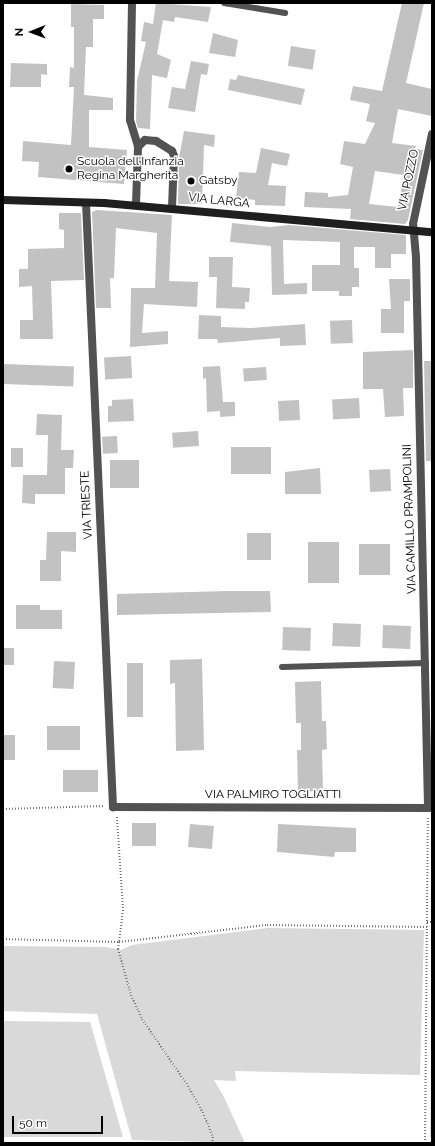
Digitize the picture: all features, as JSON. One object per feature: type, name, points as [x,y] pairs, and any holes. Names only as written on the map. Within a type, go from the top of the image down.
[{"type":"street","points":[[132,3],[130,120],[138,147],[136,205]]},
{"type":"street","name":"VIA POZZO","points":[[413,230],[413,218],[432,134]]},
{"type":"street","points":[[138,147],[145,140],[156,141],[172,151],[174,156],[172,209]]},
{"type":"street","name":"VIA LARGA","points":[[3,200],[136,205],[432,232]]},
{"type":"street","name":"VIA TRIESTE","points":[[86,203],[113,807]]},
{"type":"street","name":"VIA CAMILLO PRAMPOLINI","points":[[413,230],[416,257],[430,807]]},
{"type":"street","name":"VIA PALMIRO TOGLIATTI","points":[[113,807],[430,807]]},
{"type":"lane","points":[[224,3],[284,12]]},
{"type":"lane","points":[[282,667],[426,663]]},
{"type":"path","points":[[3,809],[113,807],[117,816],[123,910],[118,949],[131,995],[142,1019],[188,1086],[204,1114],[213,1137],[212,1143]]},
{"type":"path","points":[[425,1143],[427,922],[430,807]]},
{"type":"path","points":[[427,922],[432,922]]},
{"type":"path","points":[[3,939],[118,942],[267,925],[427,927]]},
{"type":"shaded area","points":[[267,928],[424,930],[420,1075],[235,1071],[236,1081],[214,1080],[224,1097],[245,1143],[132,1140],[97,1014],[3,1011],[3,946],[106,947],[121,950],[132,945]]},
{"type":"shaded area","points":[[3,1021],[90,1022],[123,1137],[3,1137]]},
{"type":"shaded area","points":[[432,1025],[432,1139],[430,1136]]},
{"type":"building","points":[[156,3],[211,7],[208,22],[175,17],[174,22],[163,20],[157,54],[171,60],[167,78],[152,75],[150,129],[138,128],[136,121],[137,81],[146,42],[141,41],[144,22],[153,24]]},
{"type":"building","points":[[402,3],[424,3],[406,83],[432,89],[432,116],[398,109],[392,143],[416,146],[415,149],[423,150],[408,220],[405,224],[350,219],[351,209],[304,207],[305,192],[328,193],[328,197],[348,195],[353,167],[340,164],[344,141],[365,144],[375,123],[366,121],[370,104],[350,100],[353,86],[382,91]],"holes":[[[375,171],[404,175],[398,207],[369,204]]]},
{"type":"building","points":[[71,4],[104,5],[104,19],[93,19],[93,47],[86,47],[84,95],[113,98],[113,110],[89,110],[89,147],[127,150],[124,184],[38,177],[39,162],[22,161],[23,141],[71,145],[74,87],[69,87],[70,67],[74,68],[74,27],[71,27]]},
{"type":"building","points":[[213,33],[238,40],[235,57],[209,53]]},
{"type":"building","points":[[291,46],[316,50],[313,70],[288,66]]},
{"type":"building","points":[[191,61],[209,64],[207,75],[201,74],[195,112],[168,108],[172,87],[185,89]]},
{"type":"building","points":[[11,63],[47,64],[47,75],[41,74],[41,87],[10,87]]},
{"type":"building","points":[[238,75],[305,89],[301,105],[228,90],[230,79],[236,80]]},
{"type":"building","points":[[184,131],[215,135],[214,147],[204,145],[202,204],[178,204],[179,158]]},
{"type":"building","points":[[261,148],[290,154],[287,166],[272,163],[268,185],[286,186],[285,206],[255,205],[255,200],[236,198],[239,172],[256,173]]},
{"type":"building","points":[[97,210],[172,215],[169,281],[198,282],[197,307],[144,304],[142,333],[168,331],[168,344],[130,347],[131,288],[155,288],[157,233],[116,228],[114,278],[110,278],[111,308],[96,308],[92,212]]},
{"type":"building","points":[[59,213],[81,213],[84,280],[51,281],[53,339],[20,339],[20,320],[33,320],[32,286],[19,287],[19,269],[28,269],[28,249],[64,248],[64,230],[59,229]]},
{"type":"building","points":[[232,223],[270,227],[289,225],[406,235],[406,254],[391,254],[391,268],[375,268],[375,247],[354,247],[354,268],[359,268],[359,287],[352,287],[352,296],[339,296],[339,291],[312,291],[312,265],[340,265],[340,242],[283,240],[284,284],[307,283],[307,294],[272,295],[271,246],[230,242]]},
{"type":"building","points":[[209,257],[233,257],[232,287],[250,288],[249,302],[245,302],[245,309],[216,308],[217,277],[209,277]]},
{"type":"building","points":[[389,279],[410,279],[410,301],[404,301],[404,333],[381,333],[381,309],[391,309]]},
{"type":"building","points":[[199,315],[221,316],[221,327],[251,328],[305,324],[306,345],[280,346],[280,338],[218,343],[217,339],[198,339]]},
{"type":"building","points":[[352,320],[353,343],[331,344],[330,321]]},
{"type":"building","points":[[413,350],[413,388],[403,388],[404,416],[385,417],[383,389],[363,389],[363,352]]},
{"type":"building","points":[[131,356],[132,378],[105,379],[104,357]]},
{"type":"building","points":[[424,361],[432,361],[432,461],[426,461]]},
{"type":"building","points":[[3,364],[74,366],[73,386],[3,384]]},
{"type":"building","points":[[220,366],[223,402],[235,402],[235,416],[220,417],[220,411],[207,412],[206,378],[203,379],[203,367]]},
{"type":"building","points":[[266,367],[267,380],[244,382],[243,369]]},
{"type":"building","points":[[359,398],[360,418],[333,419],[332,399]]},
{"type":"building","points":[[133,399],[134,421],[108,422],[108,406],[112,406],[112,400]]},
{"type":"building","points":[[299,400],[300,420],[279,421],[278,401]]},
{"type":"building","points":[[37,414],[62,415],[61,450],[74,450],[73,468],[65,468],[65,494],[35,494],[35,504],[22,503],[23,475],[47,475],[48,435],[36,435]]},
{"type":"building","points":[[198,431],[199,446],[173,448],[172,433]]},
{"type":"building","points":[[117,436],[118,453],[103,454],[102,437]]},
{"type":"building","points":[[231,447],[271,447],[271,474],[231,474]]},
{"type":"building","points":[[11,448],[23,448],[23,467],[11,467]]},
{"type":"building","points":[[110,460],[139,460],[139,488],[110,488]]},
{"type":"building","points":[[320,468],[321,494],[285,494],[285,472]]},
{"type":"building","points":[[390,469],[391,491],[370,492],[369,470]]},
{"type":"building","points":[[47,532],[76,532],[76,552],[61,551],[61,581],[40,581],[40,560],[46,560]]},
{"type":"building","points":[[247,533],[271,533],[271,560],[247,560]]},
{"type":"building","points":[[308,542],[339,542],[339,583],[308,583]]},
{"type":"building","points":[[359,544],[390,544],[390,575],[359,575]]},
{"type":"building","points":[[270,591],[271,612],[117,615],[117,594]]},
{"type":"building","points":[[16,605],[40,605],[40,610],[62,610],[62,629],[16,629]]},
{"type":"building","points":[[333,623],[361,624],[360,647],[332,646]]},
{"type":"building","points":[[383,625],[411,626],[410,649],[382,648]]},
{"type":"building","points":[[283,627],[311,628],[310,651],[282,650]]},
{"type":"building","points":[[3,648],[14,648],[14,665],[3,665]]},
{"type":"building","points":[[202,659],[204,750],[176,751],[175,683],[170,684],[170,660]]},
{"type":"building","points":[[54,661],[75,662],[74,689],[53,688]]},
{"type":"building","points":[[127,663],[143,663],[143,717],[127,717]]},
{"type":"building","points":[[321,681],[322,721],[326,721],[327,749],[322,750],[323,791],[298,792],[297,750],[301,750],[301,723],[296,723],[295,682]]},
{"type":"building","points":[[47,726],[80,726],[80,750],[47,750]]},
{"type":"building","points":[[3,735],[15,735],[15,760],[3,760]]},
{"type":"building","points":[[63,770],[98,770],[98,792],[63,792]]},
{"type":"building","points":[[132,823],[156,823],[156,846],[132,846]]},
{"type":"building","points":[[190,824],[214,826],[212,849],[188,847]]},
{"type":"building","points":[[278,824],[356,828],[356,852],[335,852],[334,857],[277,852]]},
{"type":"place","name":"Scuola dell'Infanzia Regina Margherita","points":[[69,169]]},
{"type":"place","name":"Gatsby","points":[[191,181]]}]
